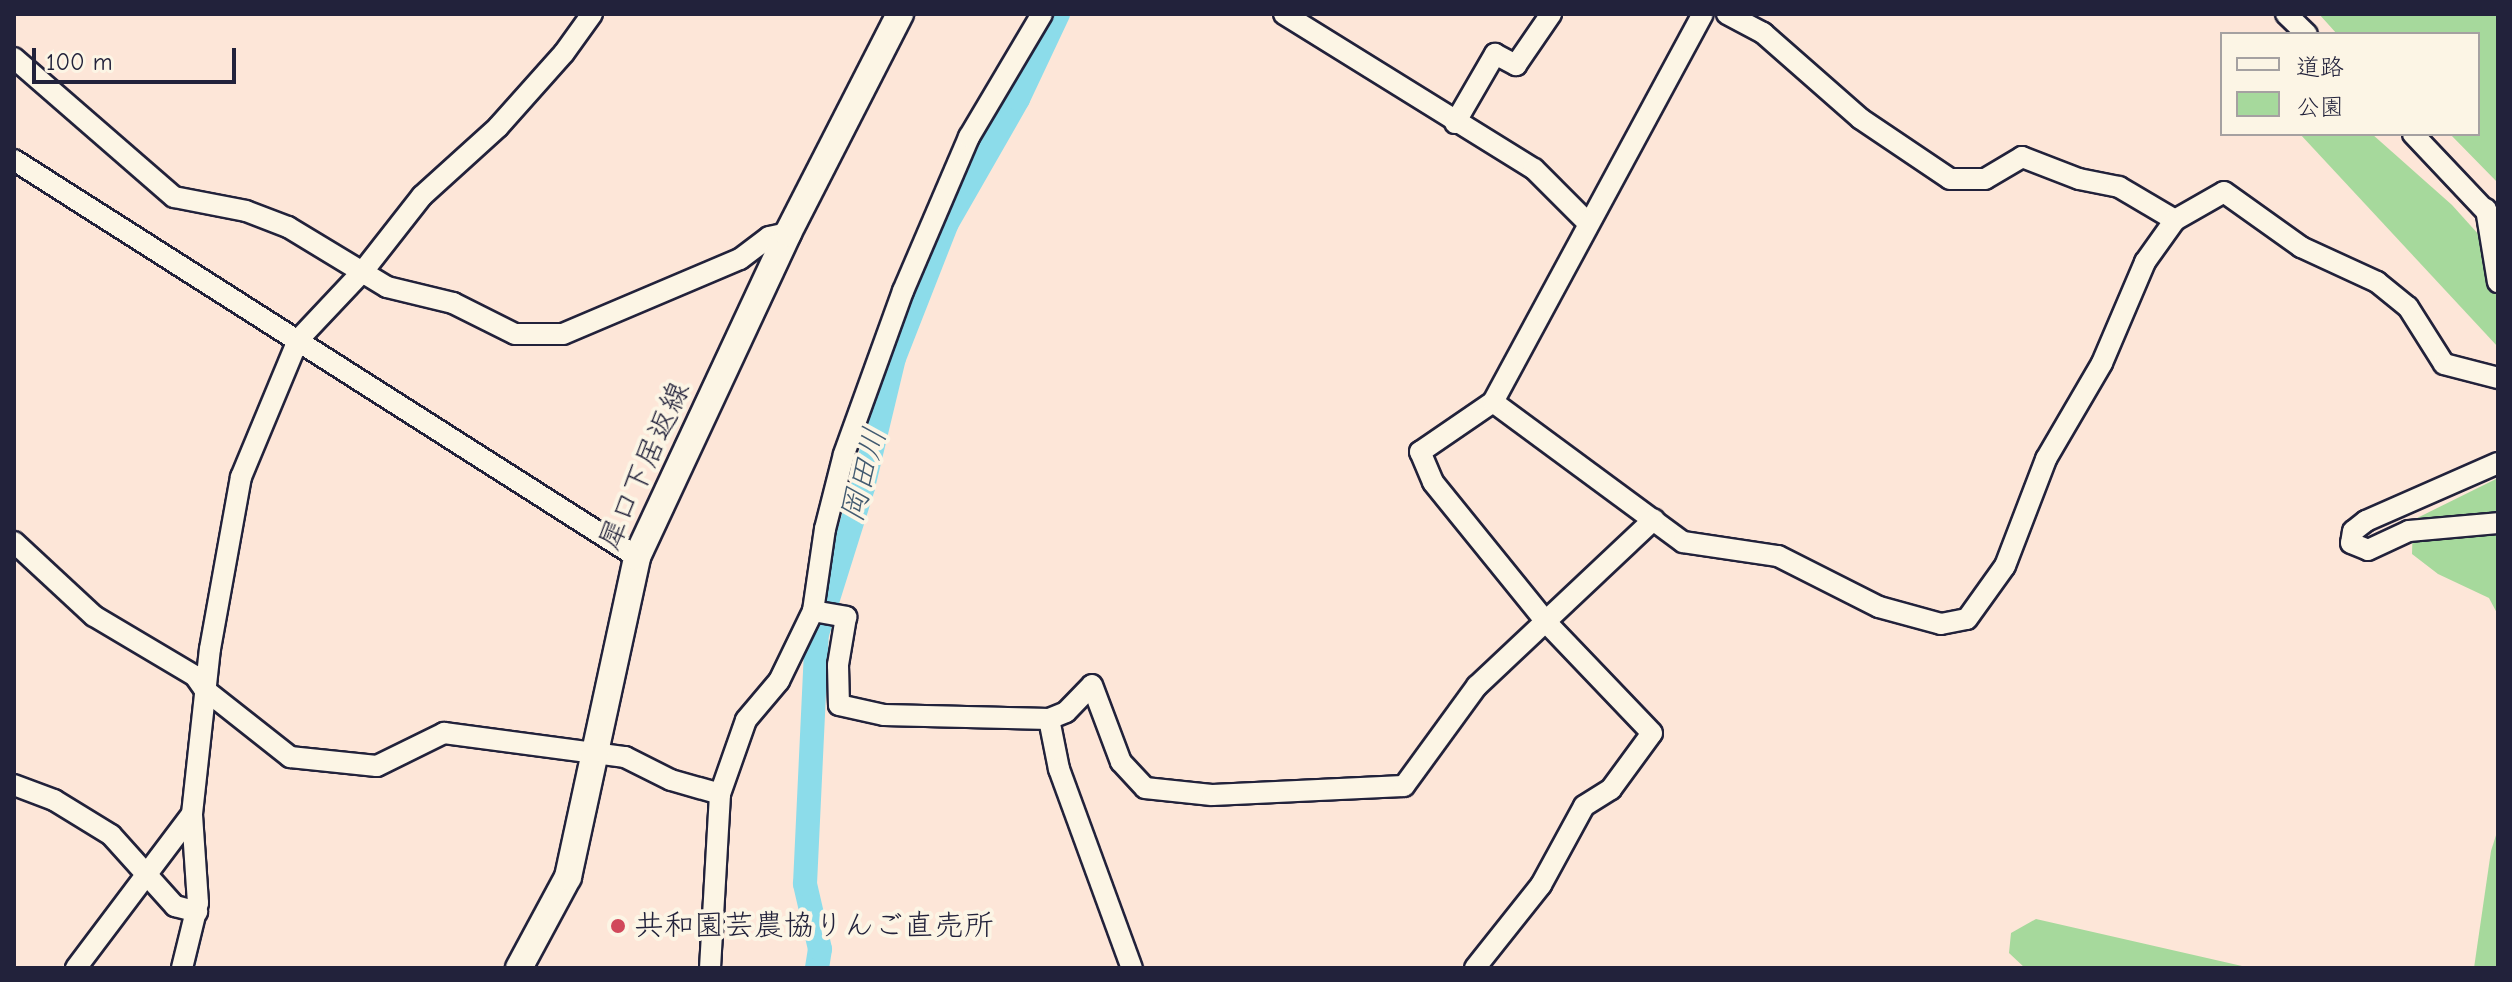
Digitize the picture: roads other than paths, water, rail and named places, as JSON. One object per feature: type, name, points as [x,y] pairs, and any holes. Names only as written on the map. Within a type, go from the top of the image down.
[{"type":"main road","name":"犀口下居返線","points":[[519,968],[568,877],[637,557],[788,233],[900,14]]},
{"type":"street","points":[[182,968],[197,912],[192,814],[204,689],[241,477],[298,340],[369,274],[422,196],[498,127],[592,14]]},
{"type":"street","points":[[710,968],[720,794],[746,720],[779,681],[813,611],[825,529],[844,454],[903,291],[969,137],[1042,14]]},
{"type":"street","points":[[1284,14],[1455,123],[1534,169],[1587,222]]},
{"type":"street","points":[[1455,123],[1495,54],[1516,65],[1551,14]]},
{"type":"street","points":[[1475,968],[1541,885],[1584,806],[1611,789],[1652,733],[1547,623],[1433,482],[1420,452],[1493,402],[1587,222],[1703,14]]},
{"type":"street","points":[[1727,14],[1763,33],[1861,119],[1950,179],[1985,179],[2022,157],[2079,179],[2119,187],[2175,220]]},
{"type":"street","points":[[2286,14],[2305,32]]},
{"type":"street","points":[[14,58],[174,197],[246,211],[369,274],[387,287],[453,303],[515,334],[538,337],[563,334],[740,259],[769,237],[788,233]]},
{"type":"street","points":[[2415,136],[2492,216],[2498,282]]},
{"type":"street","points":[[14,160],[637,557]]},
{"type":"street","points":[[1493,402],[1683,542],[1717,551],[1778,556],[1879,607],[1941,624],[1967,619],[2005,566],[2046,459],[2102,363],[2131,288],[2175,220],[2224,192],[2301,247],[2377,282],[2408,307],[2444,364],[2498,378]]},
{"type":"street","points":[[2498,463],[2366,521],[2353,531],[2351,543],[2357,550],[2368,550],[2409,531],[2498,523]]},
{"type":"street","points":[[813,611],[846,617],[838,665],[839,705],[884,715],[1049,719],[1066,712],[1092,685],[1121,762],[1145,788],[1212,795],[1404,786],[1477,686],[1654,519]]},
{"type":"street","points":[[14,542],[94,616],[195,676],[204,689],[290,757],[377,766],[444,733],[625,757],[671,780],[720,794]]},
{"type":"street","points":[[1049,719],[1059,769],[1132,968]]},
{"type":"street","points":[[14,785],[54,800],[111,835],[175,906],[197,912]]},
{"type":"street","points":[[76,968],[192,814]]},
{"type":"waterway","name":"岡田川","points":[[817,968],[820,949],[805,884],[817,634],[863,487],[894,358],[947,223],[1018,99],[1058,14]]},
{"type":"waterway","points":[[248,489],[257,463]]},
{"type":"waterway","points":[[193,968],[202,928]]},
{"type":"place","name":"共和園芸農協りんご直売所","points":[[618,926]]}]
